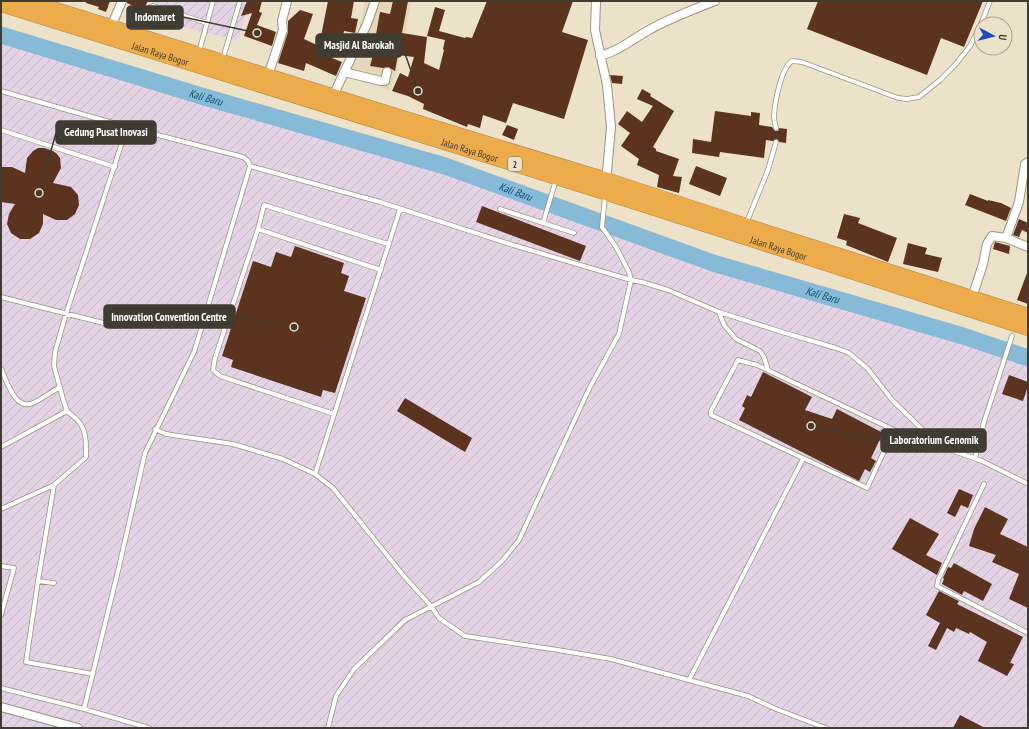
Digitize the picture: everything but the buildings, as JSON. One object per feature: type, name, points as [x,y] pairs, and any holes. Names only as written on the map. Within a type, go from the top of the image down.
[{"type":"highway","name":"Jalan Raya Bogor","points":[[31,2],[51,4],[111,27],[135,34],[197,60],[222,62],[333,96],[559,172]]},
{"type":"highway","name":"Jalan Raya Bogor","points":[[1,4],[197,60],[605,186],[746,226],[1028,316]]},
{"type":"highway","name":"Jalan Raya Bogor","points":[[605,186],[1028,328]]},
{"type":"street","points":[[111,27],[122,1]]},
{"type":"street","points":[[268,76],[283,30],[282,21],[287,1]]},
{"type":"street","points":[[333,96],[367,24],[375,1]]},
{"type":"street","points":[[596,1],[596,30],[607,85],[611,127],[605,186]]},
{"type":"street","points":[[600,56],[621,48],[648,30],[677,15],[714,1]]},
{"type":"street","points":[[344,72],[381,81],[385,81],[387,72]]},
{"type":"street","points":[[1006,238],[1019,202],[1025,164],[1028,162]]},
{"type":"street","points":[[1019,202],[1028,204]]},
{"type":"street","points":[[972,298],[983,264],[987,244],[992,236],[1006,238],[1028,247]]},
{"type":"street","points":[[1,707],[78,728]]},
{"type":"lane","points":[[197,60],[214,1]]},
{"type":"lane","points":[[222,62],[240,1]]},
{"type":"lane","points":[[984,16],[990,1]]},
{"type":"lane","points":[[135,34],[142,18],[148,9],[153,6],[207,23]]},
{"type":"lane","points":[[776,128],[774,116],[782,78],[786,66],[792,61],[802,62],[898,98],[913,98],[924,94],[956,65],[973,40]]},
{"type":"lane","points":[[1,91],[243,158],[248,161],[250,166],[194,352],[144,453],[119,566],[84,708]]},
{"type":"lane","points":[[1,509],[54,485],[86,457],[86,442],[83,430],[79,422],[67,411],[54,366],[55,352],[127,127]]},
{"type":"lane","points":[[1,130],[115,167]]},
{"type":"lane","points":[[746,226],[768,170],[776,142]]},
{"type":"lane","points":[[250,166],[400,209],[668,290],[719,312],[849,353],[867,368],[893,401],[928,437],[948,449],[975,458],[1028,484]]},
{"type":"lane","points":[[543,223],[559,172]]},
{"type":"lane","points":[[328,728],[336,696],[354,669],[405,620],[479,582],[502,561],[519,540],[589,389],[619,334],[631,280],[629,272],[616,246],[602,227],[605,186]]},
{"type":"lane","points":[[334,414],[220,376],[213,370],[215,358],[258,229],[264,205],[388,244]]},
{"type":"lane","points":[[315,474],[400,209]]},
{"type":"lane","points":[[500,209],[574,233]]},
{"type":"lane","points":[[258,229],[381,270]]},
{"type":"lane","points":[[1,297],[115,326]]},
{"type":"lane","points":[[719,312],[724,325],[736,338],[760,351],[764,357],[768,370]]},
{"type":"lane","points":[[975,458],[1011,337]]},
{"type":"lane","points":[[738,360],[757,365],[894,430],[867,488],[803,459],[711,415],[710,411],[738,360]]},
{"type":"lane","points":[[1,369],[14,398],[22,403],[32,404],[60,387]]},
{"type":"lane","points":[[1,447],[67,411]]},
{"type":"lane","points":[[155,429],[166,434],[240,446],[283,459],[315,474],[333,488],[403,575],[431,606],[439,618],[465,636],[558,650],[611,660],[748,696],[776,709],[826,728]]},
{"type":"lane","points":[[689,680],[803,459]]},
{"type":"lane","points":[[984,484],[938,580],[937,586],[1028,633]]},
{"type":"lane","points":[[54,485],[26,662],[93,674]]},
{"type":"lane","points":[[1,566],[14,568],[1,615]]},
{"type":"lane","points":[[38,581],[54,583]]},
{"type":"lane","points":[[1,688],[84,708],[149,728]]},
{"type":"shaded area","points":[[153,1],[250,1],[238,41],[148,18]]},
{"type":"shaded area","points":[[365,1],[412,1],[397,71],[390,91],[340,74],[361,23]]},
{"type":"shaded area","points":[[1,35],[1028,355],[1028,728],[1,728]]},
{"type":"waterway","name":"Kali Baru","points":[[1,35],[208,98],[445,166],[713,263],[963,336],[1028,358]]},
{"type":"place","name":"Indomaret","points":[[257,33]]},
{"type":"place","name":"Masjid Al Barokah","points":[[418,91]]},
{"type":"place","name":"Gedung Pusat Inovasi","points":[[39,193]]},
{"type":"place","name":"Innovation Convention Centre","points":[[294,327]]},
{"type":"place","name":"Laboratorium Genomik","points":[[811,426]]}]
